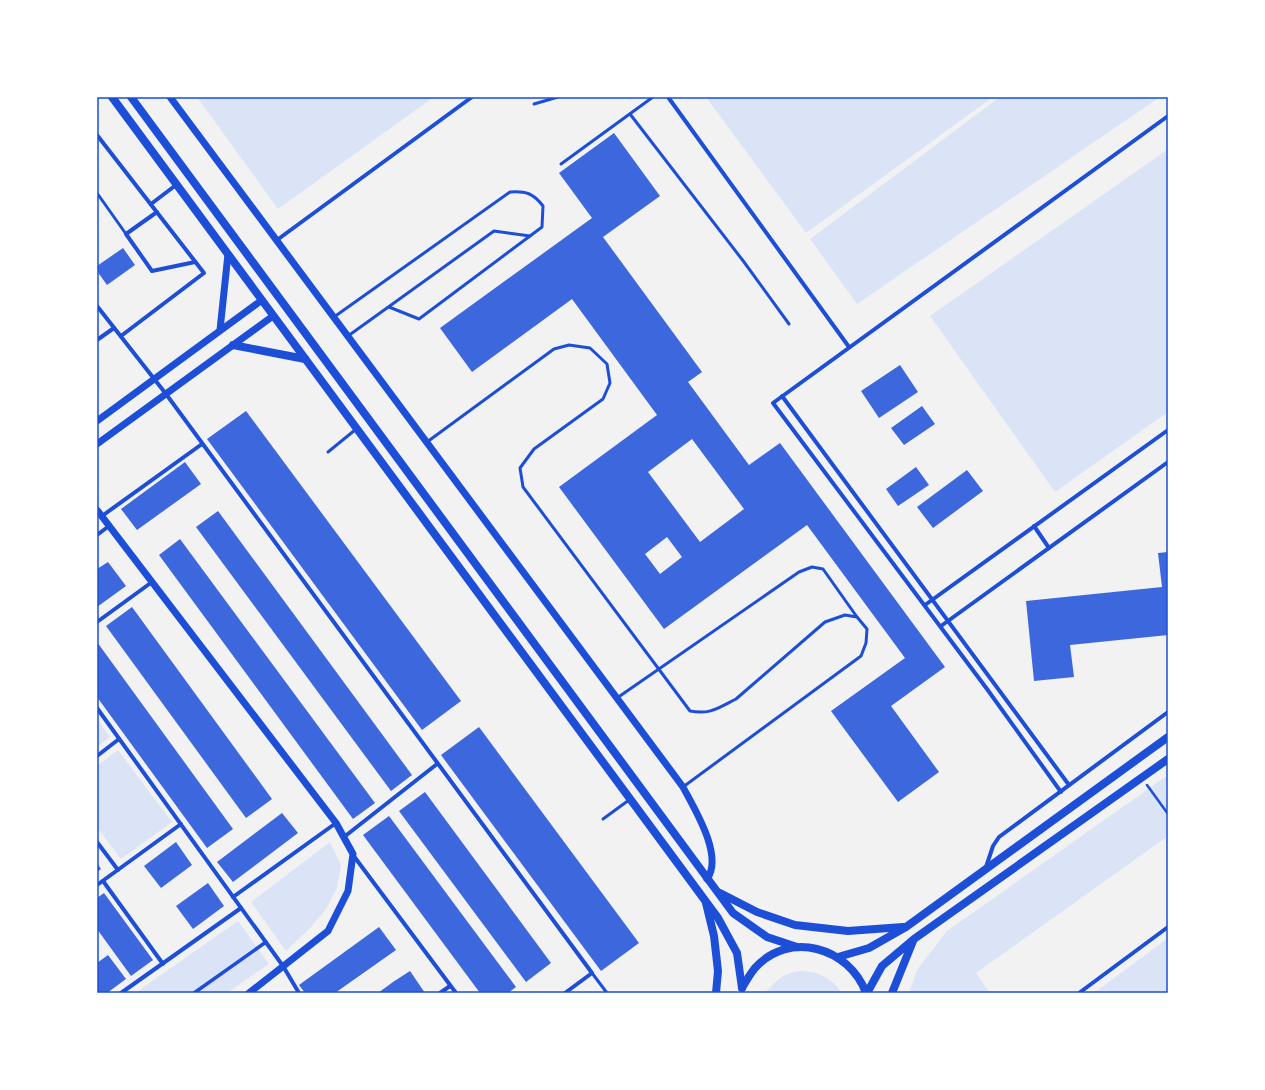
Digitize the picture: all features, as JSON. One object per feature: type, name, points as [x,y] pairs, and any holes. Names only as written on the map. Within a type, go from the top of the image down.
[{"type":"main road","points":[[112,97],[705,899],[718,918],[737,953],[741,991]]},
{"type":"main road","points":[[131,97],[733,913],[768,937],[797,947]]},
{"type":"main road","points":[[233,345],[305,359]]},
{"type":"main road","points":[[838,957],[870,948],[906,927],[1168,736]]},
{"type":"main road","points":[[866,993],[882,966],[914,939],[1168,759]]},
{"type":"main road","points":[[717,892],[757,912],[795,925],[848,932],[906,927]]},
{"type":"main road","points":[[705,899],[714,936],[718,971],[716,993]]},
{"type":"main road","points":[[892,993],[914,939]]},
{"type":"main road","points":[[741,991],[756,966],[771,955],[787,949],[810,947],[822,950],[838,957],[846,963],[860,981],[866,993]]},
{"type":"street","points":[[170,97],[683,786],[707,837],[712,868],[711,874],[707,878]]},
{"type":"street","points":[[277,240],[472,97]]},
{"type":"street","points":[[668,97],[849,347]]},
{"type":"street","points":[[1061,792],[941,626],[773,403],[1168,116]]},
{"type":"street","points":[[97,134],[204,273],[121,336]]},
{"type":"street","points":[[151,204],[177,184]]},
{"type":"street","points":[[157,212],[126,234],[152,271],[195,262]]},
{"type":"street","points":[[220,330],[228,254]]},
{"type":"street","points":[[97,421],[262,300]]},
{"type":"street","points":[[97,306],[166,394],[592,973],[565,993]]},
{"type":"street","points":[[97,444],[273,316]]},
{"type":"street","points":[[97,340],[114,328]]},
{"type":"street","points":[[782,396],[1069,785]]},
{"type":"street","points":[[925,605],[1168,430]]},
{"type":"street","points":[[202,444],[99,513],[336,823],[352,854],[456,993]]},
{"type":"street","points":[[941,626],[1168,462]]},
{"type":"street","points":[[97,535],[109,526]]},
{"type":"street","points":[[1034,526],[1049,548]]},
{"type":"street","points":[[97,622],[152,582]]},
{"type":"street","points":[[97,708],[266,942],[283,966],[299,993]]},
{"type":"street","points":[[985,870],[993,846],[999,837],[1168,712]]},
{"type":"street","points":[[97,756],[119,740]]},
{"type":"street","points":[[343,837],[437,764]]},
{"type":"street","points":[[233,897],[336,823]]},
{"type":"street","points":[[97,885],[181,824]]},
{"type":"street","points":[[97,842],[118,870]]},
{"type":"street","points":[[249,993],[328,931],[348,891],[352,854]]},
{"type":"street","points":[[103,881],[162,964]]},
{"type":"street","points":[[121,993],[241,908]]},
{"type":"street","points":[[1079,993],[1168,927]]},
{"type":"street","points":[[194,993],[266,942]]},
{"type":"street","points":[[440,993],[450,986]]},
{"type":"lane","points":[[534,104],[558,97]]},
{"type":"lane","points":[[560,164],[653,97]]},
{"type":"lane","points":[[630,114],[790,324]]},
{"type":"lane","points":[[334,317],[510,192],[522,191],[535,196],[543,206],[542,227],[419,319],[389,307]]},
{"type":"lane","points":[[97,193],[126,234]]},
{"type":"lane","points":[[348,336],[494,231],[530,236]]},
{"type":"lane","points":[[427,442],[554,349],[569,345],[590,348],[607,364],[610,383],[603,399],[534,449],[520,468],[523,487],[690,711],[702,713],[719,708],[736,699],[825,622],[845,615],[857,617]]},
{"type":"lane","points":[[328,452],[357,429]]},
{"type":"lane","points":[[617,698],[798,572],[812,567],[823,569],[857,617],[867,628],[866,643],[861,656],[683,786]]},
{"type":"lane","points":[[603,819],[630,799]]},
{"type":"lane","points":[[592,973],[607,993]]},
{"type":"path","points":[[1141,778],[1168,814]]},
{"type":"shaded area","points":[[197,97],[434,97],[278,209]]},
{"type":"shaded area","points":[[706,97],[993,97],[806,233]]},
{"type":"shaded area","points":[[1000,97],[1160,97],[857,304],[810,239]]},
{"type":"shaded area","points":[[1168,149],[1168,412],[1055,492],[930,316]]},
{"type":"shaded area","points":[[97,719],[110,737],[97,747]]},
{"type":"shaded area","points":[[118,750],[172,822],[121,859],[97,827],[97,766]]},
{"type":"shaded area","points":[[1168,775],[1168,836],[976,973],[990,993],[909,993],[917,970],[947,931]]},
{"type":"shaded area","points":[[330,842],[341,865],[337,888],[326,909],[311,927],[286,951],[251,902]]},
{"type":"shaded area","points":[[238,921],[269,964],[227,993],[135,993]]},
{"type":"shaded area","points":[[1168,938],[1168,993],[1094,993]]},
{"type":"shaded area","points":[[799,971],[812,972],[829,979],[838,987],[841,993],[765,993],[780,979],[788,974]]},
{"type":"building","points":[[614,133],[660,196],[603,237],[702,372],[688,382],[749,465],[780,443],[945,667],[891,706],[939,772],[898,802],[831,711],[905,658],[807,525],[664,629],[559,487],[657,415],[572,299],[472,372],[440,328],[592,218],[559,173]],"holes":[[[692,439],[744,509],[700,542],[648,472]],[[667,537],[682,557],[660,574],[645,554]]]},
{"type":"building","points":[[123,248],[135,265],[107,285],[97,271],[97,266]]},
{"type":"building","points":[[900,365],[918,392],[879,418],[861,391]]},
{"type":"building","points":[[922,406],[935,424],[904,445],[891,428]]},
{"type":"building","points":[[246,411],[461,701],[422,730],[207,439]]},
{"type":"building","points":[[185,462],[201,484],[137,530],[121,509]]},
{"type":"building","points":[[916,467],[929,485],[898,506],[886,489]]},
{"type":"building","points":[[967,470],[983,491],[933,528],[917,507]]},
{"type":"building","points":[[218,511],[412,775],[391,791],[196,527]]},
{"type":"building","points":[[180,539],[375,803],[353,819],[159,555]]},
{"type":"building","points":[[1168,552],[1168,635],[1070,645],[1074,677],[1034,681],[1026,601],[1162,587],[1158,553]]},
{"type":"building","points":[[108,562],[126,586],[97,607],[97,569]]},
{"type":"building","points":[[132,607],[272,799],[246,818],[106,626]]},
{"type":"building","points":[[97,642],[233,829],[207,848],[97,697]]},
{"type":"building","points":[[479,727],[639,943],[601,971],[441,755]]},
{"type":"building","points":[[425,792],[551,963],[526,982],[399,811]]},
{"type":"building","points":[[282,813],[298,833],[233,882],[217,862]]},
{"type":"building","points":[[389,816],[516,987],[508,993],[480,993],[363,835]]},
{"type":"building","points":[[176,842],[192,865],[161,888],[144,866]]},
{"type":"building","points":[[97,863],[101,869],[97,872]]},
{"type":"building","points":[[208,883],[224,906],[193,929],[176,906]]},
{"type":"building","points":[[104,893],[153,960],[131,976],[97,929],[97,898]]},
{"type":"building","points":[[379,927],[396,950],[335,993],[305,993],[299,985]]},
{"type":"building","points":[[108,955],[126,979],[107,993],[97,993],[97,963]]},
{"type":"building","points":[[410,971],[425,993],[378,993],[393,982]]}]
